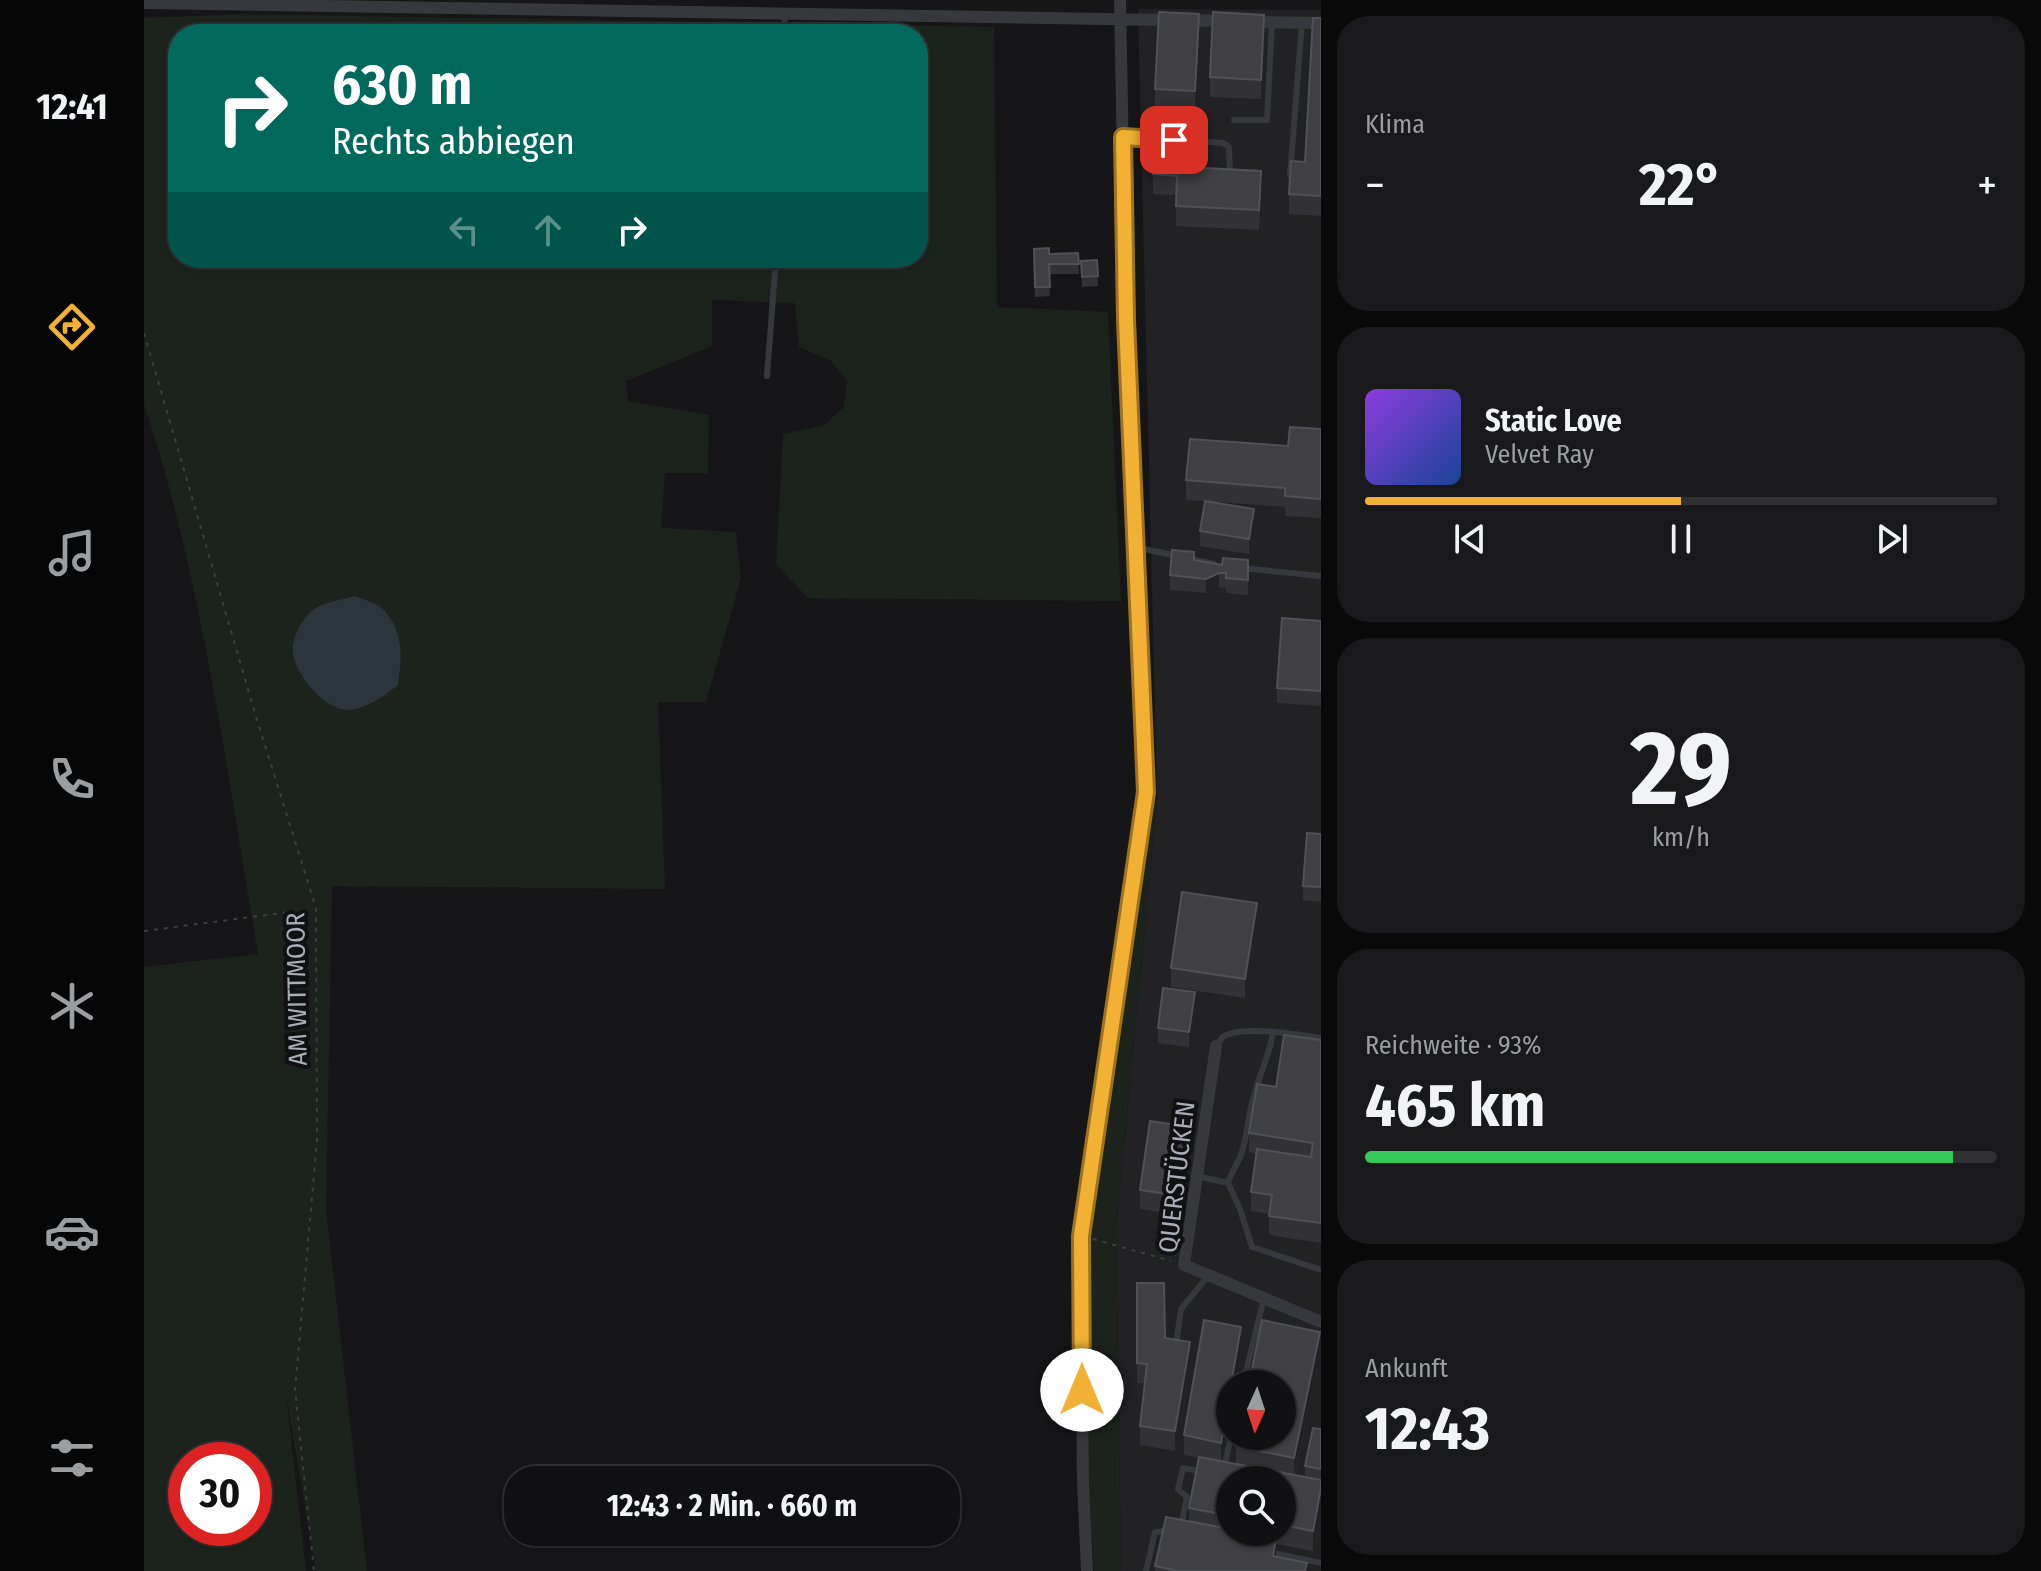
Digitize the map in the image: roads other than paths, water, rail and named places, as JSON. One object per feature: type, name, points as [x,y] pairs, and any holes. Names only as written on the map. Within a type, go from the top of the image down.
[{"type":"street","points":[[1087,1571],[1083,1482],[1081,1236],[1146,792],[1126,320],[1120,0]]},
{"type":"street","points":[[144,3],[1321,23]]},
{"type":"street","name":"QUERSTÜCKEN","points":[[1216,1046],[1184,1265],[1321,1322]]},
{"type":"lane","points":[[784,24],[785,13]]},
{"type":"lane","points":[[1234,120],[1267,120],[1272,22]]},
{"type":"lane","points":[[1290,175],[1302,23]]},
{"type":"lane","points":[[1123,137],[1164,139]]},
{"type":"lane","points":[[1194,141],[1223,143],[1229,147],[1229,184]]},
{"type":"lane","points":[[767,376],[775,268]]},
{"type":"lane","points":[[1135,547],[1228,567],[1321,576]]},
{"type":"lane","points":[[1216,1046],[1225,1036],[1273,1032],[1321,1038]]},
{"type":"lane","points":[[1273,1032],[1271,1051],[1256,1089],[1240,1156],[1228,1183],[1252,1247],[1321,1270]]},
{"type":"lane","points":[[1197,1176],[1228,1183]]},
{"type":"lane","points":[[1176,1349],[1181,1309],[1209,1275]]},
{"type":"lane","points":[[1246,1370],[1264,1298]]},
{"type":"lane","points":[[1146,1571],[1155,1532],[1180,1534],[1187,1497],[1178,1489],[1183,1468],[1209,1472]]},
{"type":"lane","points":[[1265,1551],[1321,1563]]}]
